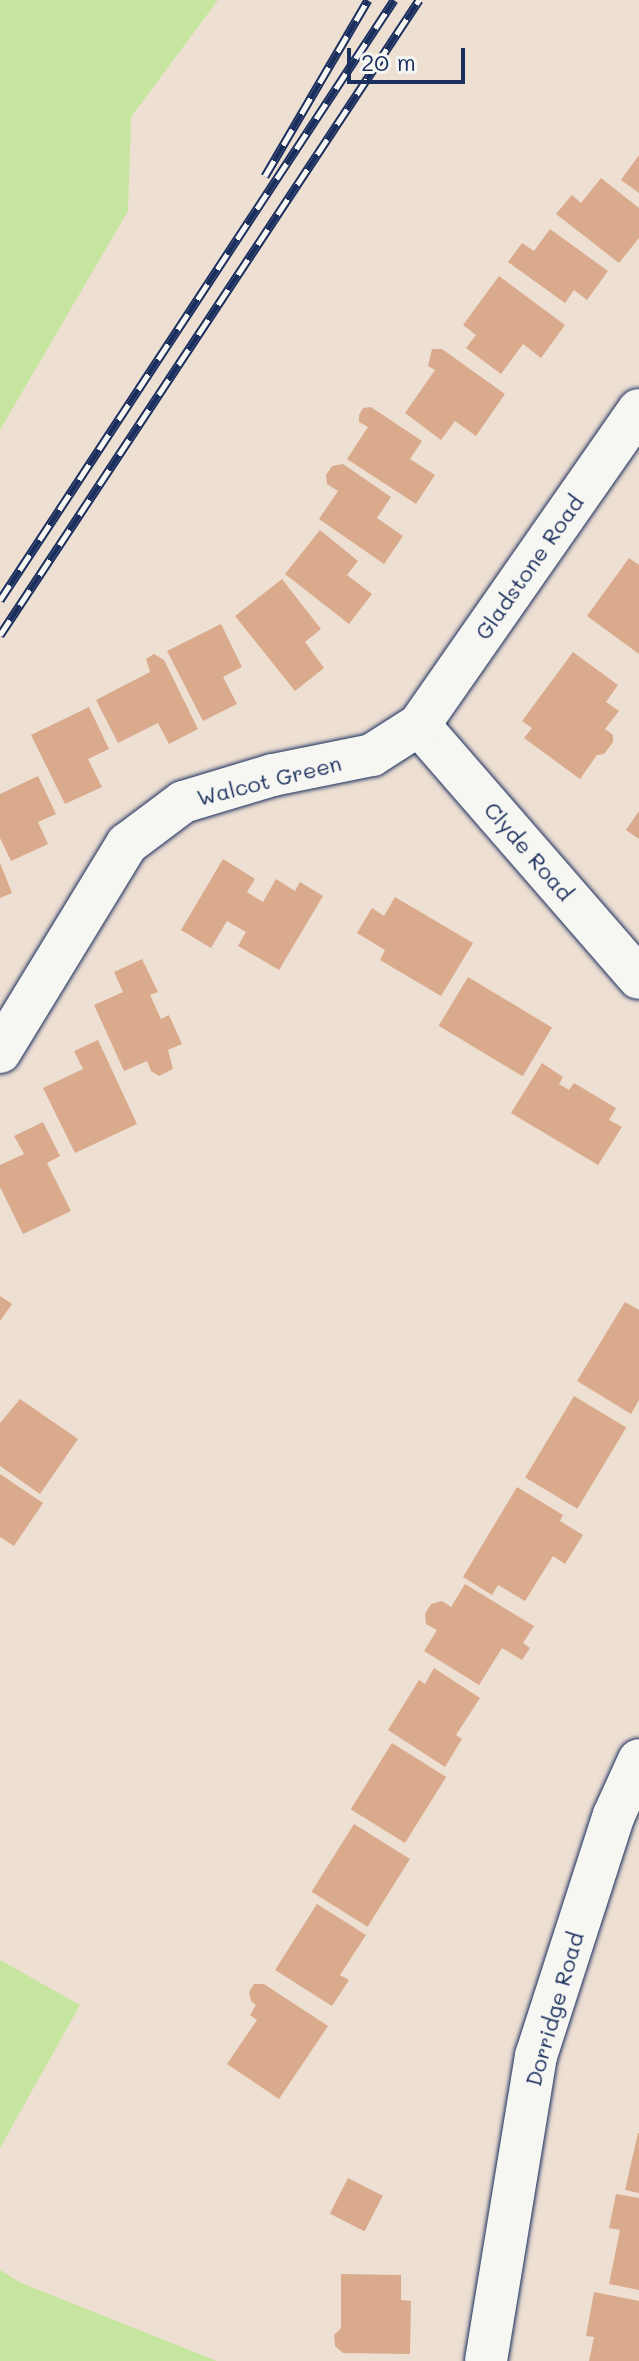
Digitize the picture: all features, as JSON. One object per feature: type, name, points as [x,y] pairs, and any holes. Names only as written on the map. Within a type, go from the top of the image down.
[{"type":"street","name":"Gladstone Road","points":[[419,725],[639,410]]},
{"type":"street","name":"Clyde Road","points":[[419,725],[639,978]]},
{"type":"street","name":"Walcot Green","points":[[0,1052],[127,844],[183,802],[273,775],[372,755],[419,725]]},
{"type":"street","name":"Dorridge Road","points":[[486,2361],[536,2056],[614,1815],[639,1760]]},
{"type":"green space","points":[[0,0],[218,0],[131,117],[128,211],[0,430]]},
{"type":"green space","points":[[0,1960],[80,2005],[0,2148]]},
{"type":"green space","points":[[0,2270],[21,2283],[217,2361],[0,2361]]},
{"type":"building","points":[[639,155],[639,193],[621,180]]},
{"type":"building","points":[[601,178],[639,208],[639,238],[619,263],[556,214],[572,195],[581,203]]},
{"type":"building","points":[[550,229],[608,271],[587,300],[574,290],[565,303],[508,262],[522,243],[534,251]]},
{"type":"building","points":[[499,276],[565,325],[541,358],[523,344],[501,374],[466,348],[476,335],[463,325]]},
{"type":"building","points":[[432,349],[442,349],[505,394],[476,436],[455,421],[441,440],[405,413],[435,370],[428,366]]},
{"type":"building","points":[[371,407],[422,441],[410,459],[435,475],[416,504],[347,459],[368,427],[359,422],[359,415],[363,408]]},
{"type":"building","points":[[343,464],[391,497],[377,518],[403,536],[384,564],[319,519],[338,491],[327,484],[326,475],[332,466]]},
{"type":"building","points":[[320,530],[358,561],[347,575],[372,594],[349,624],[285,574]]},
{"type":"building","points":[[629,558],[639,565],[639,654],[587,616]]},
{"type":"building","points":[[282,579],[321,629],[305,642],[324,668],[295,691],[235,616]]},
{"type":"building","points":[[221,624],[242,667],[223,677],[237,704],[203,721],[167,651]]},
{"type":"building","points":[[573,652],[618,685],[606,702],[619,711],[605,729],[613,735],[613,742],[604,754],[597,755],[580,779],[524,738],[532,728],[522,721]]},
{"type":"building","points":[[154,654],[164,660],[198,729],[169,744],[158,723],[118,743],[96,700],[150,672],[146,659]]},
{"type":"building","points":[[89,707],[109,749],[88,759],[102,787],[65,804],[31,735]]},
{"type":"building","points":[[38,776],[56,814],[38,822],[48,844],[11,861],[0,838],[0,794]]},
{"type":"building","points":[[639,811],[639,839],[626,830]]},
{"type":"building","points":[[223,859],[255,879],[247,892],[263,902],[276,879],[295,891],[300,882],[323,896],[279,970],[238,946],[246,932],[227,921],[211,948],[181,930]]},
{"type":"building","points":[[0,863],[12,893],[0,898]]},
{"type":"building","points":[[395,897],[473,943],[441,996],[380,960],[385,950],[357,933],[372,908],[384,916]]},
{"type":"building","points":[[142,959],[158,992],[150,995],[161,1019],[169,1015],[182,1044],[168,1050],[173,1069],[159,1076],[151,1071],[147,1061],[124,1071],[94,1005],[123,992],[114,972]]},
{"type":"building","points":[[468,977],[552,1027],[523,1076],[439,1026]]},
{"type":"building","points":[[98,1040],[137,1124],[75,1153],[43,1088],[83,1069],[74,1051]]},
{"type":"building","points":[[542,1063],[563,1077],[559,1084],[569,1090],[574,1083],[616,1108],[609,1120],[622,1127],[598,1165],[511,1113]]},
{"type":"building","points":[[43,1122],[60,1156],[47,1163],[71,1211],[23,1234],[0,1187],[0,1165],[24,1154],[14,1136]]},
{"type":"building","points":[[0,1296],[12,1304],[0,1321]]},
{"type":"building","points":[[625,1302],[639,1310],[639,1400],[631,1414],[577,1381]]},
{"type":"building","points":[[574,1396],[626,1427],[577,1509],[525,1477]]},
{"type":"building","points":[[20,1399],[78,1439],[40,1494],[0,1466],[0,1423]]},
{"type":"building","points":[[0,1474],[43,1503],[14,1546],[0,1537]]},
{"type":"building","points":[[517,1487],[563,1515],[560,1521],[583,1535],[565,1564],[553,1556],[525,1601],[498,1585],[492,1595],[463,1577]]},
{"type":"building","points":[[465,1584],[534,1626],[523,1643],[530,1648],[522,1660],[502,1648],[479,1685],[424,1651],[437,1630],[426,1624],[425,1614],[431,1604],[442,1601],[451,1607]]},
{"type":"building","points":[[434,1668],[480,1698],[456,1735],[462,1739],[445,1767],[388,1730],[419,1680],[425,1684]]},
{"type":"building","points":[[392,1743],[446,1777],[405,1843],[351,1809]]},
{"type":"building","points":[[354,1824],[410,1859],[368,1927],[312,1892]]},
{"type":"building","points":[[317,1904],[366,1935],[340,1975],[349,1980],[332,2006],[275,1970]]},
{"type":"building","points":[[254,1984],[264,1984],[328,2026],[279,2099],[227,2064],[257,2020],[250,2015],[256,2005],[251,2001],[249,1992]]},
{"type":"building","points":[[639,2133],[639,2193],[625,2190]]},
{"type":"building","points":[[348,2178],[383,2196],[365,2231],[330,2214]]},
{"type":"building","points":[[616,2194],[639,2198],[639,2290],[609,2284],[620,2230],[609,2228]]},
{"type":"building","points":[[341,2274],[401,2275],[401,2300],[411,2301],[410,2354],[343,2353],[335,2346],[334,2335],[341,2328]]},
{"type":"building","points":[[594,2292],[639,2301],[639,2361],[589,2361],[594,2337],[586,2336]]},
{"type":"railway","points":[[265,176],[368,0]]},
{"type":"railway","points":[[0,600],[394,0]]},
{"type":"railway","points":[[0,635],[419,0]]}]
